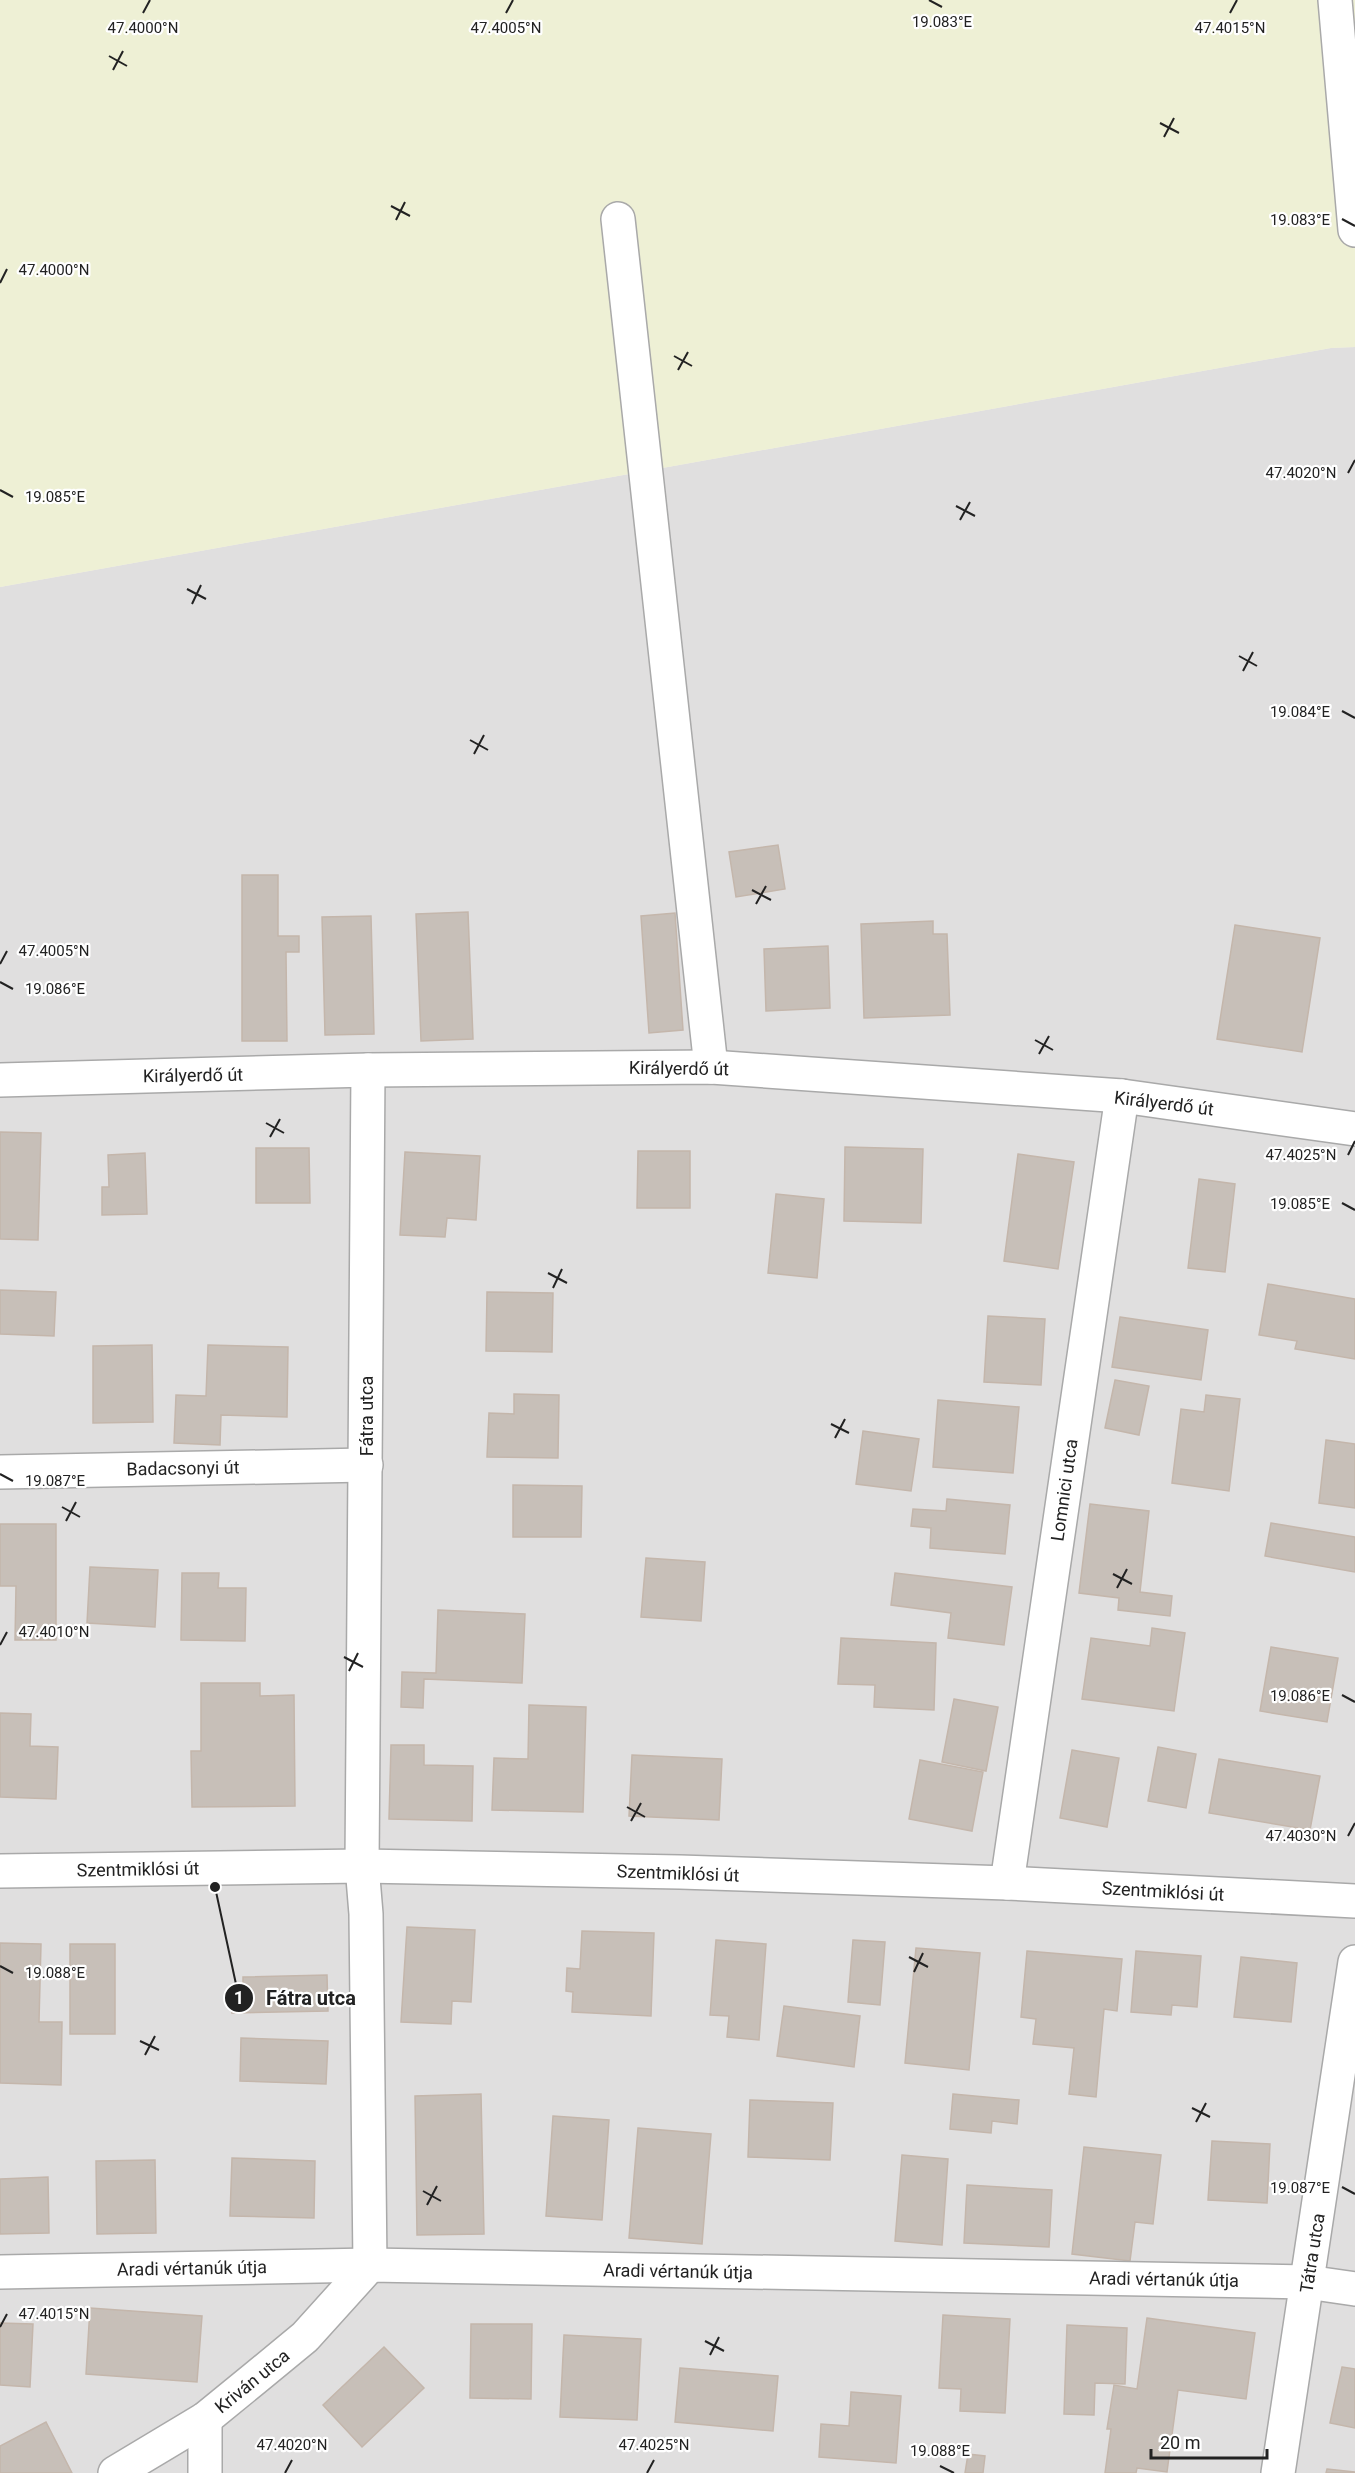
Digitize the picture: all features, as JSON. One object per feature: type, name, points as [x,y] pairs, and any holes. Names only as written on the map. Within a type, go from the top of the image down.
[{"type":"street","points":[[1335,0],[1355,230]]},
{"type":"street","points":[[618,219],[711,1067]]},
{"type":"street","name":"Királyerdő út","points":[[0,1080],[368,1070],[711,1067],[1122,1096],[1355,1129]]},
{"type":"street","name":"Fátra utca","points":[[368,1070],[362,1866],[366,1914],[370,2265]]},
{"type":"street","name":"Lomnici utca","points":[[1007,1883],[1122,1096]]},
{"type":"street","name":"Badacsonyi út","points":[[0,1472],[366,1465]]},
{"type":"street","name":"Szentmiklósi út","points":[[0,1871],[362,1866],[680,1872],[1007,1883],[1355,1901]]},
{"type":"street","name":"Tátra utca","points":[[1278,2473],[1355,1962]]},
{"type":"street","name":"Aradi vértanúk útja","points":[[0,2272],[370,2265],[1307,2282],[1355,2289]]},
{"type":"street","name":"Kriván utca","points":[[115,2473],[205,2419],[304,2337],[370,2265]]},
{"type":"street","points":[[205,2419],[205,2473]]},
{"type":"shaded area","points":[[1355,347],[1355,2473],[0,2473],[0,587],[1331,348]]},
{"type":"green space","points":[[0,0],[1355,0],[1355,347],[1331,348],[0,587]]},
{"type":"building","points":[[778,845],[785,889],[736,897],[729,852]]},
{"type":"building","points":[[242,875],[278,875],[278,936],[299,936],[299,952],[286,952],[287,1041],[242,1041]]},
{"type":"building","points":[[468,912],[473,1039],[421,1041],[416,914]]},
{"type":"building","points":[[675,913],[683,1030],[649,1033],[641,916]]},
{"type":"building","points":[[371,916],[374,1034],[325,1035],[322,917]]},
{"type":"building","points":[[933,921],[933,934],[947,934],[950,1015],[864,1018],[861,924]]},
{"type":"building","points":[[1235,925],[1320,938],[1302,1052],[1217,1039]]},
{"type":"building","points":[[828,946],[830,1008],[766,1011],[764,949]]},
{"type":"building","points":[[0,1132],[41,1133],[38,1240],[0,1239]]},
{"type":"building","points":[[845,1147],[923,1149],[921,1223],[844,1221]]},
{"type":"building","points":[[256,1148],[309,1148],[310,1203],[256,1203]]},
{"type":"building","points":[[638,1151],[690,1151],[690,1208],[637,1208]]},
{"type":"building","points":[[405,1152],[480,1156],[476,1220],[447,1218],[445,1237],[400,1235]]},
{"type":"building","points":[[145,1153],[147,1214],[102,1215],[102,1187],[109,1187],[108,1155]]},
{"type":"building","points":[[1018,1154],[1074,1162],[1058,1269],[1004,1261]]},
{"type":"building","points":[[1199,1179],[1235,1184],[1225,1272],[1188,1268]]},
{"type":"building","points":[[776,1194],[824,1199],[817,1278],[768,1273]]},
{"type":"building","points":[[1268,1284],[1355,1299],[1355,1359],[1295,1349],[1297,1341],[1259,1335]]},
{"type":"building","points":[[0,1290],[56,1292],[54,1336],[0,1334]]},
{"type":"building","points":[[487,1292],[553,1293],[552,1352],[486,1351]]},
{"type":"building","points":[[988,1316],[1045,1319],[1041,1385],[984,1382]]},
{"type":"building","points":[[1120,1317],[1208,1330],[1201,1380],[1112,1367]]},
{"type":"building","points":[[152,1345],[153,1422],[93,1423],[93,1346]]},
{"type":"building","points":[[208,1345],[288,1347],[287,1417],[221,1415],[220,1445],[174,1443],[176,1395],[206,1396]]},
{"type":"building","points":[[1115,1380],[1149,1386],[1139,1435],[1105,1428]]},
{"type":"building","points":[[514,1394],[559,1395],[558,1458],[487,1457],[489,1413],[514,1414]]},
{"type":"building","points":[[1206,1395],[1240,1399],[1229,1491],[1172,1483],[1181,1409],[1204,1412]]},
{"type":"building","points":[[938,1400],[1019,1407],[1013,1473],[933,1467]]},
{"type":"building","points":[[863,1431],[919,1439],[911,1491],[856,1484]]},
{"type":"building","points":[[1326,1440],[1355,1444],[1355,1508],[1319,1503]]},
{"type":"building","points":[[513,1485],[582,1486],[581,1537],[513,1537]]},
{"type":"building","points":[[947,1499],[1010,1505],[1005,1554],[930,1548],[931,1528],[911,1526],[913,1509],[946,1511]]},
{"type":"building","points":[[1090,1504],[1149,1511],[1140,1592],[1172,1596],[1170,1616],[1118,1610],[1119,1598],[1079,1593]]},
{"type":"building","points":[[1271,1523],[1355,1537],[1355,1572],[1265,1556]]},
{"type":"building","points":[[0,1524],[56,1524],[56,1640],[15,1640],[16,1586],[0,1586]]},
{"type":"building","points":[[646,1558],[705,1562],[701,1621],[641,1617]]},
{"type":"building","points":[[90,1567],[158,1570],[155,1627],[87,1623]]},
{"type":"building","points":[[182,1573],[219,1573],[218,1588],[246,1588],[245,1641],[181,1640]]},
{"type":"building","points":[[895,1573],[1012,1587],[1004,1645],[948,1638],[951,1613],[891,1605]]},
{"type":"building","points":[[438,1610],[525,1614],[522,1683],[424,1679],[423,1708],[401,1707],[402,1672],[436,1673]]},
{"type":"building","points":[[1152,1628],[1185,1633],[1174,1711],[1082,1699],[1091,1638],[1150,1646]]},
{"type":"building","points":[[841,1638],[936,1643],[934,1710],[874,1707],[875,1685],[838,1684]]},
{"type":"building","points":[[1271,1647],[1338,1658],[1327,1722],[1260,1711]]},
{"type":"building","points":[[201,1683],[260,1683],[260,1696],[294,1695],[295,1806],[192,1807],[191,1751],[201,1751]]},
{"type":"building","points":[[954,1699],[998,1707],[986,1771],[942,1762]]},
{"type":"building","points":[[529,1705],[586,1707],[583,1812],[492,1810],[494,1758],[528,1759]]},
{"type":"building","points":[[0,1713],[31,1714],[30,1746],[58,1747],[56,1799],[0,1797]]},
{"type":"building","points":[[391,1745],[424,1745],[424,1765],[473,1766],[472,1821],[389,1819]]},
{"type":"building","points":[[1158,1747],[1196,1754],[1186,1808],[1148,1801]]},
{"type":"building","points":[[1072,1750],[1119,1758],[1107,1827],[1060,1818]]},
{"type":"building","points":[[632,1755],[722,1759],[719,1820],[629,1816]]},
{"type":"building","points":[[1219,1759],[1320,1776],[1310,1830],[1209,1813]]},
{"type":"building","points":[[920,1760],[983,1772],[972,1831],[909,1819]]},
{"type":"building","points":[[407,1927],[475,1930],[471,2002],[452,2001],[451,2024],[401,2022]]},
{"type":"building","points":[[582,1931],[654,1933],[651,2016],[572,2012],[573,1992],[566,1991],[567,1968],[580,1969]]},
{"type":"building","points":[[716,1940],[766,1944],[759,2040],[727,2037],[729,2016],[710,2015]]},
{"type":"building","points":[[853,1940],[885,1942],[880,2005],[848,2002]]},
{"type":"building","points":[[0,1943],[41,1944],[39,2022],[62,2022],[61,2085],[0,2083]]},
{"type":"building","points":[[70,1944],[115,1944],[115,2034],[70,2034]]},
{"type":"building","points":[[916,1948],[980,1953],[969,2070],[905,2063]]},
{"type":"building","points":[[1027,1951],[1122,1959],[1117,2011],[1104,2009],[1096,2097],[1069,2094],[1074,2048],[1033,2044],[1036,2019],[1021,2017]]},
{"type":"building","points":[[1136,1951],[1201,1956],[1197,2007],[1172,2005],[1171,2015],[1131,2012]]},
{"type":"building","points":[[1241,1957],[1297,1963],[1291,2022],[1234,2017]]},
{"type":"building","points":[[327,1975],[328,2011],[232,2013],[231,1987],[243,1987],[243,1977]]},
{"type":"building","points":[[784,2006],[860,2016],[854,2067],[777,2056]]},
{"type":"building","points":[[241,2038],[328,2041],[326,2084],[240,2081]]},
{"type":"building","points":[[481,2094],[484,2234],[417,2235],[415,2096]]},
{"type":"building","points":[[953,2094],[1019,2100],[1017,2124],[992,2121],[991,2133],[950,2129]]},
{"type":"building","points":[[750,2100],[833,2103],[830,2160],[748,2157]]},
{"type":"building","points":[[553,2116],[609,2120],[602,2220],[546,2216]]},
{"type":"building","points":[[638,2128],[711,2134],[702,2244],[629,2238]]},
{"type":"building","points":[[1212,2141],[1270,2144],[1267,2203],[1208,2200]]},
{"type":"building","points":[[1084,2147],[1161,2155],[1153,2224],[1135,2222],[1130,2261],[1072,2254]]},
{"type":"building","points":[[902,2155],[948,2159],[942,2245],[895,2241]]},
{"type":"building","points":[[232,2158],[315,2161],[314,2218],[230,2216]]},
{"type":"building","points":[[155,2160],[156,2233],[97,2234],[96,2161]]},
{"type":"building","points":[[48,2177],[49,2233],[0,2234],[0,2179]]},
{"type":"building","points":[[967,2185],[1052,2190],[1049,2247],[964,2243]]},
{"type":"building","points":[[90,2308],[202,2316],[197,2382],[86,2374]]},
{"type":"building","points":[[943,2315],[1010,2319],[1005,2413],[960,2411],[961,2389],[939,2388]]},
{"type":"building","points":[[1147,2318],[1255,2333],[1246,2399],[1178,2390],[1167,2472],[1137,2468],[1136,2473],[1105,2473],[1111,2429],[1107,2429],[1114,2385],[1137,2389]]},
{"type":"building","points":[[0,2323],[33,2324],[30,2387],[0,2385]]},
{"type":"building","points":[[471,2324],[532,2324],[531,2399],[470,2398]]},
{"type":"building","points":[[1067,2325],[1127,2328],[1125,2384],[1095,2383],[1094,2415],[1064,2414]]},
{"type":"building","points":[[564,2335],[641,2339],[637,2420],[560,2417]]},
{"type":"building","points":[[384,2347],[424,2388],[362,2447],[323,2405]]},
{"type":"building","points":[[1342,2367],[1355,2369],[1355,2428],[1330,2423]]},
{"type":"building","points":[[680,2368],[778,2376],[773,2431],[675,2422]]},
{"type":"building","points":[[851,2392],[901,2396],[896,2463],[819,2457],[821,2424],[849,2426]]},
{"type":"building","points":[[46,2422],[72,2473],[0,2473],[0,2446]]},
{"type":"building","points":[[968,2454],[985,2456],[983,2473],[965,2473]]},
{"type":"building","points":[[1327,2469],[1355,2472],[1355,2473],[1326,2473]]},
{"type":"place","name":"Fátra utca","points":[[215,1887]]}]
